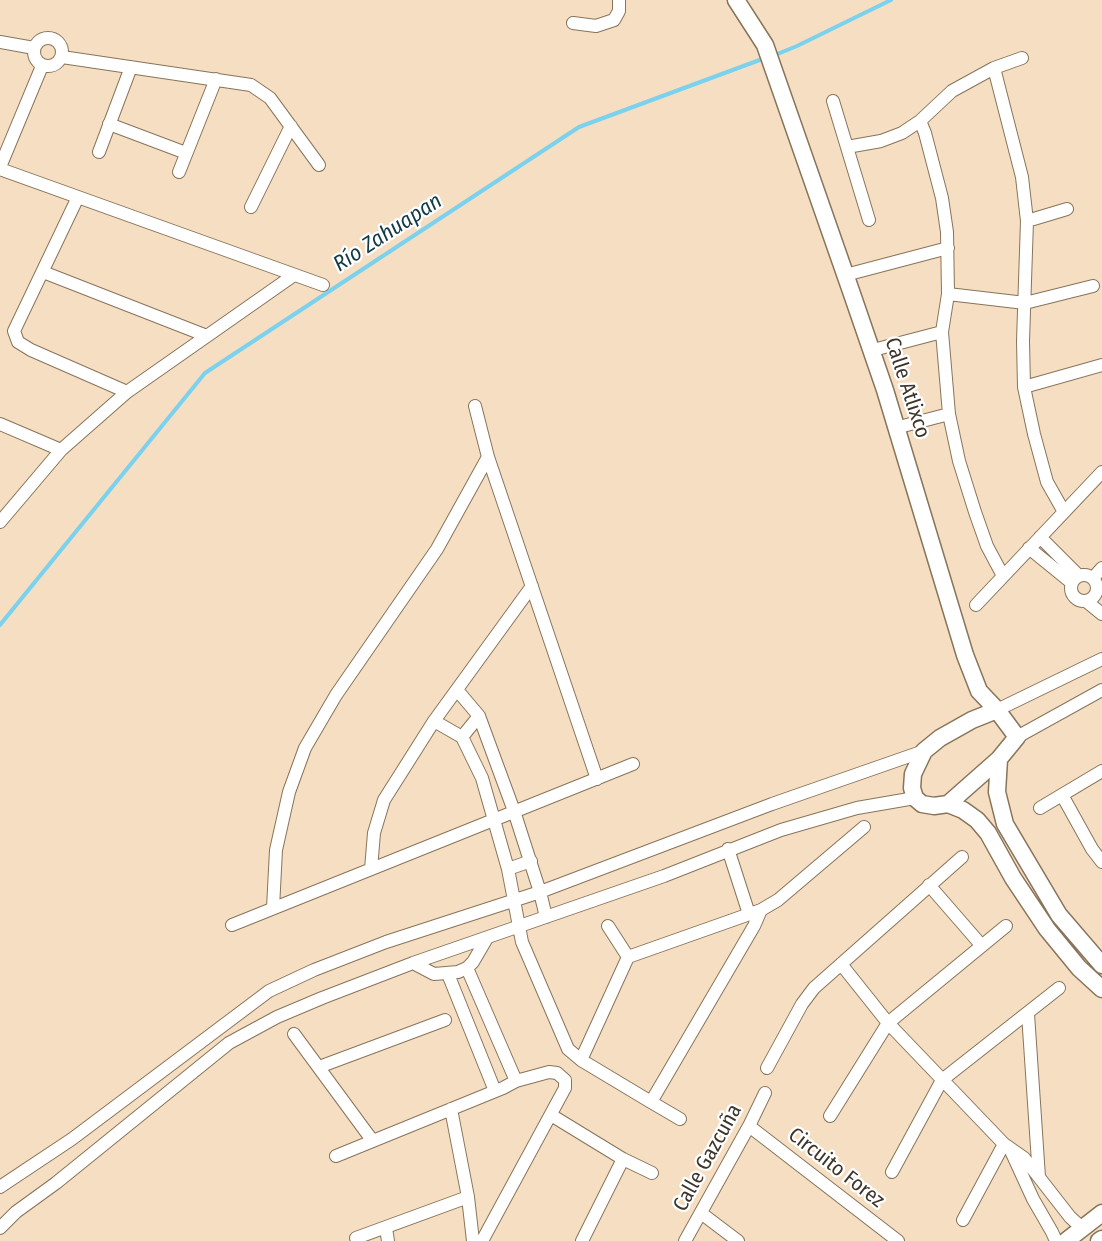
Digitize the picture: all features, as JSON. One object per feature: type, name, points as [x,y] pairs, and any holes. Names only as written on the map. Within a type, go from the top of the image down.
[{"type":"street","points":[[573,23],[596,26],[614,20],[619,11],[619,0]]},
{"type":"street","name":"Calle Atlixco","points":[[736,0],[765,45],[885,390],[965,655],[979,691],[1017,737]]},
{"type":"street","points":[[50,38],[62,46],[62,57],[56,65],[42,66],[35,58],[34,48],[40,40],[50,38]]},
{"type":"street","points":[[0,42],[34,48]]},
{"type":"street","points":[[62,57],[251,85],[270,98],[319,165]]},
{"type":"street","points":[[847,147],[881,141],[902,133],[920,121],[952,91],[994,69],[1022,58]]},
{"type":"street","points":[[42,66],[6,138],[0,168],[323,285]]},
{"type":"street","points":[[99,152],[131,66]]},
{"type":"street","points":[[994,69],[1022,177],[1027,220],[1024,387],[1047,483],[1064,512]]},
{"type":"street","points":[[179,172],[216,79]]},
{"type":"street","points":[[833,101],[869,220]]},
{"type":"street","points":[[920,121],[942,198],[948,248],[948,294],[942,332],[948,414],[959,461],[975,512],[987,546],[1003,576]]},
{"type":"street","points":[[109,124],[186,153]]},
{"type":"street","points":[[251,207],[291,126]]},
{"type":"street","points":[[78,197],[14,331],[18,342],[31,350],[127,392]]},
{"type":"street","points":[[1027,220],[1067,209]]},
{"type":"street","points":[[853,273],[948,248]]},
{"type":"street","points":[[42,272],[207,336]]},
{"type":"street","points":[[2,515],[61,450],[127,392],[294,275]]},
{"type":"street","points":[[948,294],[1025,303],[1093,286]]},
{"type":"street","points":[[877,348],[942,332]]},
{"type":"street","points":[[1024,387],[1102,365]]},
{"type":"street","points":[[475,406],[488,457],[597,779]]},
{"type":"street","points":[[903,426],[948,414]]},
{"type":"street","points":[[0,424],[61,450]]},
{"type":"street","points":[[273,908],[276,850],[289,792],[305,748],[336,695],[437,549],[488,457]]},
{"type":"street","points":[[976,605],[1102,472]]},
{"type":"street","points":[[1040,537],[1075,579]]},
{"type":"street","points":[[1029,548],[1075,579]]},
{"type":"street","points":[[1086,601],[1093,597],[1102,568]]},
{"type":"street","points":[[1075,579],[1086,575],[1097,588]]},
{"type":"street","points":[[1075,579],[1072,594],[1086,601],[1102,614]]},
{"type":"street","points":[[371,869],[374,833],[384,800],[434,721],[532,586]]},
{"type":"street","points":[[0,1187],[72,1138],[269,991],[314,970],[386,942],[540,892],[772,804],[924,751],[940,738],[972,720],[1102,659]]},
{"type":"street","points":[[456,690],[479,716],[531,861],[546,917]]},
{"type":"street","points":[[924,751],[913,774],[912,788],[915,798],[922,804],[934,806],[948,804],[999,759],[1017,737],[1102,690]]},
{"type":"street","points":[[462,737],[479,716]]},
{"type":"street","points":[[434,721],[462,737],[482,778],[508,869],[528,958],[568,1049],[582,1060],[680,1119]]},
{"type":"street","points":[[999,759],[997,792],[1005,824],[1059,915],[1100,960],[1079,968]]},
{"type":"street","points":[[232,925],[633,764]]},
{"type":"street","points":[[482,778],[497,765]]},
{"type":"street","points":[[1040,808],[1102,771]]},
{"type":"street","points":[[1062,795],[1092,849],[1102,862]]},
{"type":"street","points":[[0,1228],[16,1212],[56,1183],[229,1043],[277,1017],[413,963],[664,876],[781,830],[857,808],[915,798]]},
{"type":"street","points":[[948,804],[970,815],[988,833],[1013,878],[1047,929],[1079,968],[1102,989]]},
{"type":"street","points":[[988,833],[1005,824]]},
{"type":"street","points":[[582,1060],[628,957],[755,912],[778,900],[864,827]]},
{"type":"street","points":[[651,1102],[754,926],[755,912],[728,849]]},
{"type":"street","points":[[767,1068],[802,1004],[814,988],[962,857]]},
{"type":"street","points":[[508,869],[531,861]]},
{"type":"street","points":[[1013,878],[1030,868]]},
{"type":"street","points":[[929,885],[982,946]]},
{"type":"street","points":[[608,926],[628,957]]},
{"type":"street","points":[[830,1116],[888,1023],[1006,926]]},
{"type":"street","points":[[413,963],[434,974],[448,974],[467,968],[487,938]]},
{"type":"street","points":[[841,964],[888,1023],[1007,1148],[1039,1177],[1076,1223]]},
{"type":"street","points":[[467,968],[516,1081]]},
{"type":"street","points":[[448,974],[495,1091]]},
{"type":"street","points":[[892,1172],[942,1080],[1059,988]]},
{"type":"street","points":[[1028,1014],[1039,1177]]},
{"type":"street","points":[[319,1067],[445,1020]]},
{"type":"street","points":[[294,1035],[372,1140]]},
{"type":"street","points":[[336,1156],[516,1081],[549,1072],[556,1073],[565,1080],[565,1088],[482,1241]]},
{"type":"street","name":"Calle Gazcuña","points":[[685,1241],[765,1093]]},
{"type":"street","points":[[451,1108],[468,1197],[472,1241]]},
{"type":"street","points":[[550,1116],[623,1159],[652,1173]]},
{"type":"street","name":"Circuito Forez","points":[[749,1126],[898,1241]]},
{"type":"street","points":[[1021,1162],[1038,1147]]},
{"type":"street","points":[[963,1220],[1007,1148]]},
{"type":"street","points":[[582,1241],[623,1159]]},
{"type":"street","points":[[1021,1162],[1033,1199],[1058,1238],[1076,1223],[1102,1213]]},
{"type":"street","points":[[356,1238],[387,1234],[468,1197]]},
{"type":"street","points":[[701,1213],[738,1241]]},
{"type":"waterway","name":"Río Zahuapan","points":[[775,55],[891,0]]},
{"type":"waterway","name":"Río Zahuapan","points":[[0,625],[205,373],[579,127],[765,58]]}]
